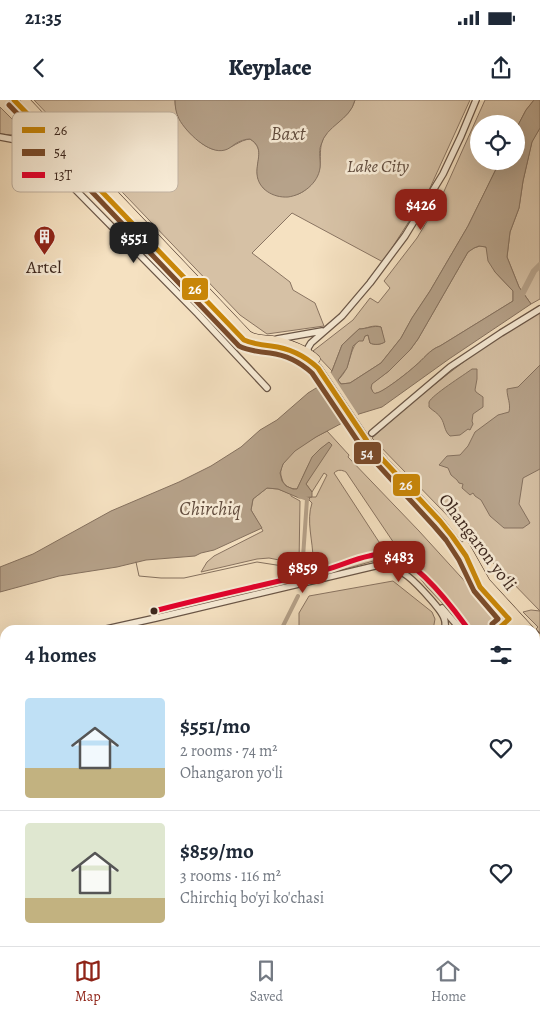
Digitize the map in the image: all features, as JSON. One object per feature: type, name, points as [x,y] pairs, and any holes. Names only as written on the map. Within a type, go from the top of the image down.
[{"type":"highway","name":"Ohangaron yoʻli","points":[[14,100],[26,112]]},
{"type":"highway","name":"Ohangaron yoʻli","points":[[25,100],[36,112]]},
{"type":"highway","name":"Ohangaron yoʻli","points":[[102,192],[244,340],[251,344],[293,351],[309,359],[324,371]]},
{"type":"highway","name":"Ohangaron yoʻli","points":[[112,192],[248,335],[253,338],[272,340],[294,346],[316,359],[356,420],[367,441],[440,521],[466,556],[480,587],[515,621]]},
{"type":"street","points":[[308,353],[311,343],[338,321],[348,310],[405,236],[443,174],[476,100]]},
{"type":"street","points":[[78,192],[198,314],[267,388]]},
{"type":"street","points":[[372,433],[450,367],[540,309]]},
{"type":"street","points":[[272,340],[324,331]]},
{"type":"street","points":[[340,574],[379,562],[393,564],[414,578],[456,625]]},
{"type":"street","points":[[124,625],[379,564],[399,570],[417,584],[440,611],[445,619],[445,625]]},
{"type":"green space","name":"Lake City","points":[[34,100],[175,100],[177,112],[45,112]]},
{"type":"green space","name":"Lake City","points":[[355,100],[470,100],[429,190],[383,262],[292,213],[252,253],[290,282],[293,290],[315,303],[324,326],[267,334],[240,315],[122,192],[178,192],[178,115],[190,133],[202,143],[215,150],[225,149],[250,139],[258,148],[257,172],[259,181],[264,189],[291,195],[299,194],[308,188],[315,179],[319,169],[323,139],[329,130],[349,112]]},
{"type":"green space","points":[[485,100],[534,100],[523,115],[478,115]]},
{"type":"green space","points":[[0,107],[12,119],[12,134],[0,134]]},
{"type":"green space","points":[[540,128],[540,299],[531,304],[519,287],[507,257],[510,232],[519,208],[532,141]]},
{"type":"green space","points":[[470,133],[470,170],[496,170],[468,226],[401,338],[381,363],[350,383],[341,384],[338,380],[345,371],[353,348],[359,340],[368,335],[370,343],[381,344],[384,342],[381,327],[375,326],[359,329],[342,345],[332,371],[313,351],[353,320],[370,298],[378,303],[390,288],[384,281],[417,238],[441,198]]},
{"type":"green space","points":[[480,246],[486,247],[495,272],[513,291],[513,301],[433,350],[408,372],[380,392],[373,393],[371,384],[389,371],[410,350],[468,252]]},
{"type":"green space","points":[[540,312],[540,611],[372,438],[465,361],[497,338]]},
{"type":"green space","points":[[327,431],[349,455],[348,457],[419,531],[496,616],[497,622],[494,625],[463,625],[427,587],[402,555],[346,472],[343,471],[338,470],[334,473],[381,545],[377,560],[313,578],[310,524],[312,503],[309,500],[310,497],[316,497],[327,475],[324,473],[312,492],[306,484],[329,443],[313,457],[297,489],[286,485],[282,479],[281,471],[288,457],[312,439]]},
{"type":"green space","points":[[267,488],[278,489],[291,494],[291,496],[300,501],[299,564],[269,558],[201,572],[207,562],[214,556],[263,531],[251,510],[253,499]]},
{"type":"green space","points":[[393,581],[432,612],[435,619],[434,625],[299,625],[299,613],[309,596]]},
{"type":"green space","points":[[531,610],[540,611],[540,625],[536,625],[523,612]]},
{"type":"water","name":"Baхt","points":[[175,100],[355,100],[348,113],[324,138],[320,148],[320,168],[316,179],[304,191],[288,197],[277,196],[267,192],[260,184],[257,174],[259,150],[250,139],[239,142],[226,150],[212,149],[192,136],[182,124],[175,108]]},
{"type":"water","name":"Chirchiq","points":[[534,100],[540,100],[540,128],[532,142],[519,208],[510,232],[507,257],[519,287],[531,304],[382,407],[359,414],[316,437],[295,451],[283,464],[280,473],[282,481],[286,486],[297,489],[312,457],[329,442],[332,445],[306,484],[312,492],[312,497],[299,498],[278,489],[267,488],[253,499],[251,510],[262,528],[214,550],[195,556],[146,560],[117,567],[59,576],[0,592],[0,567],[33,554],[111,511],[179,482],[211,466],[241,447],[260,430],[277,420],[308,393],[321,385],[332,371],[342,345],[359,329],[375,326],[381,327],[385,342],[372,344],[368,335],[365,336],[363,341],[359,341],[353,346],[347,368],[338,380],[341,384],[350,383],[381,363],[401,338],[430,291],[468,226],[496,170],[525,170],[525,115],[523,115]],"holes":[[[479,246],[486,247],[488,261],[495,272],[513,291],[513,301],[433,350],[396,381],[379,392],[374,393],[371,388],[372,384],[389,371],[410,350],[468,252]]]},
{"type":"water","points":[[540,365],[540,469],[523,478],[519,504],[530,523],[523,528],[504,528],[490,516],[481,500],[473,493],[470,495],[462,488],[463,484],[459,483],[451,475],[448,468],[439,465],[447,456],[460,455],[468,446],[475,432],[498,415],[509,412],[510,406],[507,389],[518,387]]},
{"type":"water","points":[[472,369],[477,369],[475,390],[483,397],[483,407],[473,414],[473,424],[470,430],[468,429],[460,435],[450,436],[440,416],[429,407],[429,402],[442,390]]},
{"type":"pier","points":[[329,370],[359,416],[351,421],[323,378]]},
{"type":"waterway","points":[[519,300],[534,271],[540,265]]},
{"type":"waterway","points":[[299,496],[307,499],[302,572]]},
{"type":"waterway","points":[[136,562],[139,576],[161,578],[184,578],[257,562],[302,569]]},
{"type":"waterway","points":[[284,625],[298,596]]},
{"type":"transit line","name":"26","points":[[14,100],[26,112]]},
{"type":"transit line","name":"54","points":[[9,105],[16,112]]},
{"type":"transit line","name":"54","points":[[92,192],[239,346],[287,357],[298,362],[312,373],[361,446],[446,540],[459,560],[474,591],[498,619],[492,624]]},
{"type":"transit line","name":"26","points":[[102,192],[244,340],[290,351],[302,356],[318,368],[367,441],[452,536],[466,556],[480,587],[509,619],[502,625]]},
{"type":"transit line","name":"13Т","points":[[154,611],[325,570],[363,557],[386,554],[402,559],[423,575],[465,625]]},
{"type":"place","name":"Artel","points":[[44,256]]}]
